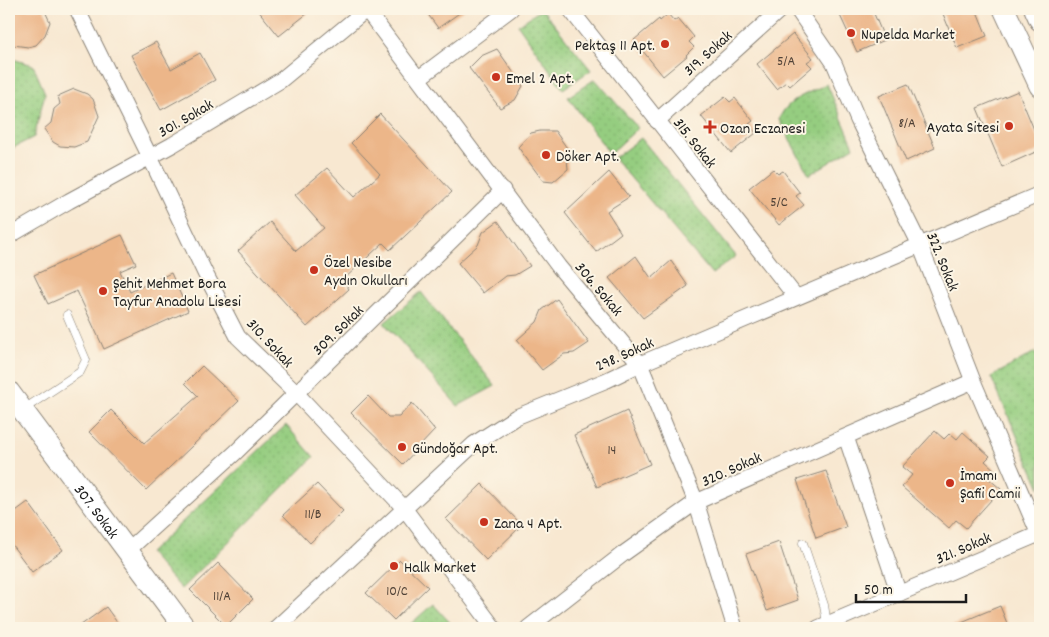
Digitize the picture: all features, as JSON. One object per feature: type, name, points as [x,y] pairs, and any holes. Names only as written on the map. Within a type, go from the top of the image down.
[{"type":"street","name":"310. Sokak","points":[[77,9],[150,156],[205,274],[238,337],[296,393],[404,508],[494,628]]},
{"type":"street","name":"301. Sokak","points":[[9,236],[281,80],[366,9]]},
{"type":"street","name":"306. Sokak","points":[[366,9],[559,267],[640,364],[696,502],[734,628]]},
{"type":"street","points":[[419,78],[511,9]]},
{"type":"street","name":"315. Sokak","points":[[570,9],[796,297]]},
{"type":"street","name":"319. Sokak","points":[[657,122],[781,9]]},
{"type":"street","name":"322. Sokak","points":[[796,9],[834,64],[858,120],[920,245],[972,382],[1040,536]]},
{"type":"street","points":[[1004,9],[1040,86]]},
{"type":"street","points":[[1035,9],[1040,20]]},
{"type":"street","name":"309. Sokak","points":[[127,551],[236,452],[503,190]]},
{"type":"street","name":"298. Sokak","points":[[276,628],[474,444],[516,417],[607,380],[640,364],[1040,194]]},
{"type":"street","name":"320. Sokak","points":[[528,628],[623,554],[696,502],[972,382]]},
{"type":"street","name":"307. Sokak","points":[[9,392],[185,628]]},
{"type":"street","points":[[846,437],[899,594]]},
{"type":"street","name":"321. Sokak","points":[[823,626],[1040,536]]},
{"type":"lane","points":[[22,410],[80,372],[86,360],[66,316]]},
{"type":"lane","points":[[803,543],[824,605],[823,626]]},
{"type":"green space","points":[[542,9],[591,70],[563,89],[518,25]]},
{"type":"green space","points":[[9,58],[33,65],[45,93],[34,137],[9,150]]},
{"type":"green space","points":[[595,79],[638,128],[610,154],[568,97]]},
{"type":"green space","points":[[827,84],[854,147],[809,175],[779,120],[786,107],[792,102]]},
{"type":"green space","points":[[641,138],[736,256],[712,274],[614,158]]},
{"type":"green space","points":[[421,292],[495,386],[458,406],[384,323]]},
{"type":"green space","points":[[1035,352],[1040,363],[1040,488],[991,377]]},
{"type":"green space","points":[[286,425],[314,457],[181,589],[149,553]]},
{"type":"green space","points":[[433,604],[455,628],[406,628]]},
{"type":"building","points":[[9,9],[44,9],[50,22],[45,35],[36,45],[28,47],[13,45],[13,37],[9,32]]},
{"type":"building","points":[[257,9],[313,9],[279,36]]},
{"type":"building","points":[[424,9],[465,9],[438,28]]},
{"type":"building","points":[[837,9],[872,9],[885,40],[857,52]]},
{"type":"building","points":[[941,9],[976,9],[987,36],[957,48]]},
{"type":"building","name":"Pektaş 11 Apt.","points":[[668,14],[674,21],[678,18],[694,37],[689,42],[694,47],[687,56],[663,76],[634,40]]},
{"type":"building","points":[[793,34],[813,58],[807,62],[812,67],[790,86],[786,82],[777,89],[757,64]]},
{"type":"building","points":[[156,42],[171,69],[200,53],[215,80],[161,110],[131,55]]},
{"type":"building","name":"Emel 2 Apt.","points":[[497,49],[523,86],[515,100],[500,108],[469,68],[481,56]]},
{"type":"building","points":[[908,84],[935,148],[906,161],[879,96]]},
{"type":"building","points":[[74,89],[87,94],[93,99],[99,116],[87,142],[74,147],[60,146],[53,142],[44,129],[51,123],[54,109],[60,104],[58,96]]},
{"type":"building","name":"Ayata Sitesi","points":[[1018,91],[1040,144],[1040,150],[1002,167],[977,108]]},
{"type":"building","points":[[725,97],[730,102],[735,98],[753,121],[749,124],[756,133],[731,153],[701,116]]},
{"type":"building","points":[[380,114],[452,192],[390,250],[383,243],[343,280],[349,289],[307,327],[238,251],[270,222],[296,251],[324,228],[295,195],[327,168],[354,197],[380,174],[351,143]]},
{"type":"building","name":"Döker Apt.","points":[[555,131],[569,151],[567,159],[568,169],[553,182],[543,181],[518,147],[531,133]]},
{"type":"building","points":[[773,169],[778,174],[783,171],[800,193],[796,196],[804,205],[779,225],[749,188]]},
{"type":"building","points":[[609,172],[629,197],[607,211],[621,233],[596,252],[565,213]]},
{"type":"building","points":[[498,221],[530,266],[515,275],[505,276],[483,293],[458,263],[478,245],[483,232]]},
{"type":"building","points":[[122,235],[136,264],[120,271],[130,292],[171,273],[188,311],[104,349],[77,291],[48,304],[34,275]]},
{"type":"building","points":[[636,256],[651,278],[671,261],[688,286],[643,318],[609,278]]},
{"type":"building","points":[[557,299],[589,343],[574,353],[564,354],[542,370],[517,340],[537,322],[542,310]]},
{"type":"building","points":[[202,366],[239,401],[146,490],[89,432],[111,410],[144,443],[198,396],[185,383]]},
{"type":"building","name":"Gündoğar Apt.","points":[[368,396],[388,417],[399,417],[412,403],[435,430],[403,464],[351,413]]},
{"type":"building","points":[[627,411],[650,464],[597,487],[574,435]]},
{"type":"building","name":"İmamı Şafii Camii","points":[[935,431],[944,439],[950,433],[957,439],[963,432],[990,456],[985,461],[996,471],[989,479],[1001,489],[966,528],[956,520],[949,528],[902,487],[912,475],[902,467]]},
{"type":"building","points":[[826,471],[846,527],[816,538],[797,480]]},
{"type":"building","points":[[317,484],[343,511],[310,543],[283,515]]},
{"type":"building","name":"Zana 4 Apt.","points":[[482,484],[522,525],[486,560],[446,519]]},
{"type":"building","points":[[28,502],[63,550],[32,572],[9,541],[9,516]]},
{"type":"building","points":[[779,542],[798,600],[767,611],[746,554]]},
{"type":"building","points":[[400,560],[428,587],[394,620],[366,593]]},
{"type":"building","points":[[218,563],[253,599],[226,626],[190,590]]},
{"type":"building","points":[[1000,606],[1009,628],[947,628]]},
{"type":"building","points":[[106,607],[121,628],[77,628]]},
{"type":"place","name":"Nupelda Market","points":[[851,33]]},
{"type":"place","name":"Pektaş 11 Apt.","points":[[665,44]]},
{"type":"place","name":"Emel 2 Apt.","points":[[496,77]]},
{"type":"place","name":"Ayata Sitesi","points":[[1009,126]]},
{"type":"place","name":"Ozan Eczanesi","points":[[710,127]]},
{"type":"place","name":"Döker Apt.","points":[[546,155]]},
{"type":"place","name":"Özel Nesibe Aydın Okulları","points":[[314,270]]},
{"type":"place","name":"Şehit Mehmet Bora Tayfur Anadolu Lisesi","points":[[103,291]]},
{"type":"place","name":"Gündoğar Apt.","points":[[402,447]]},
{"type":"place","name":"İmamı Şafii Camii","points":[[950,483]]},
{"type":"place","name":"Zana 4 Apt.","points":[[484,522]]},
{"type":"place","name":"Halk Market","points":[[394,566]]}]
